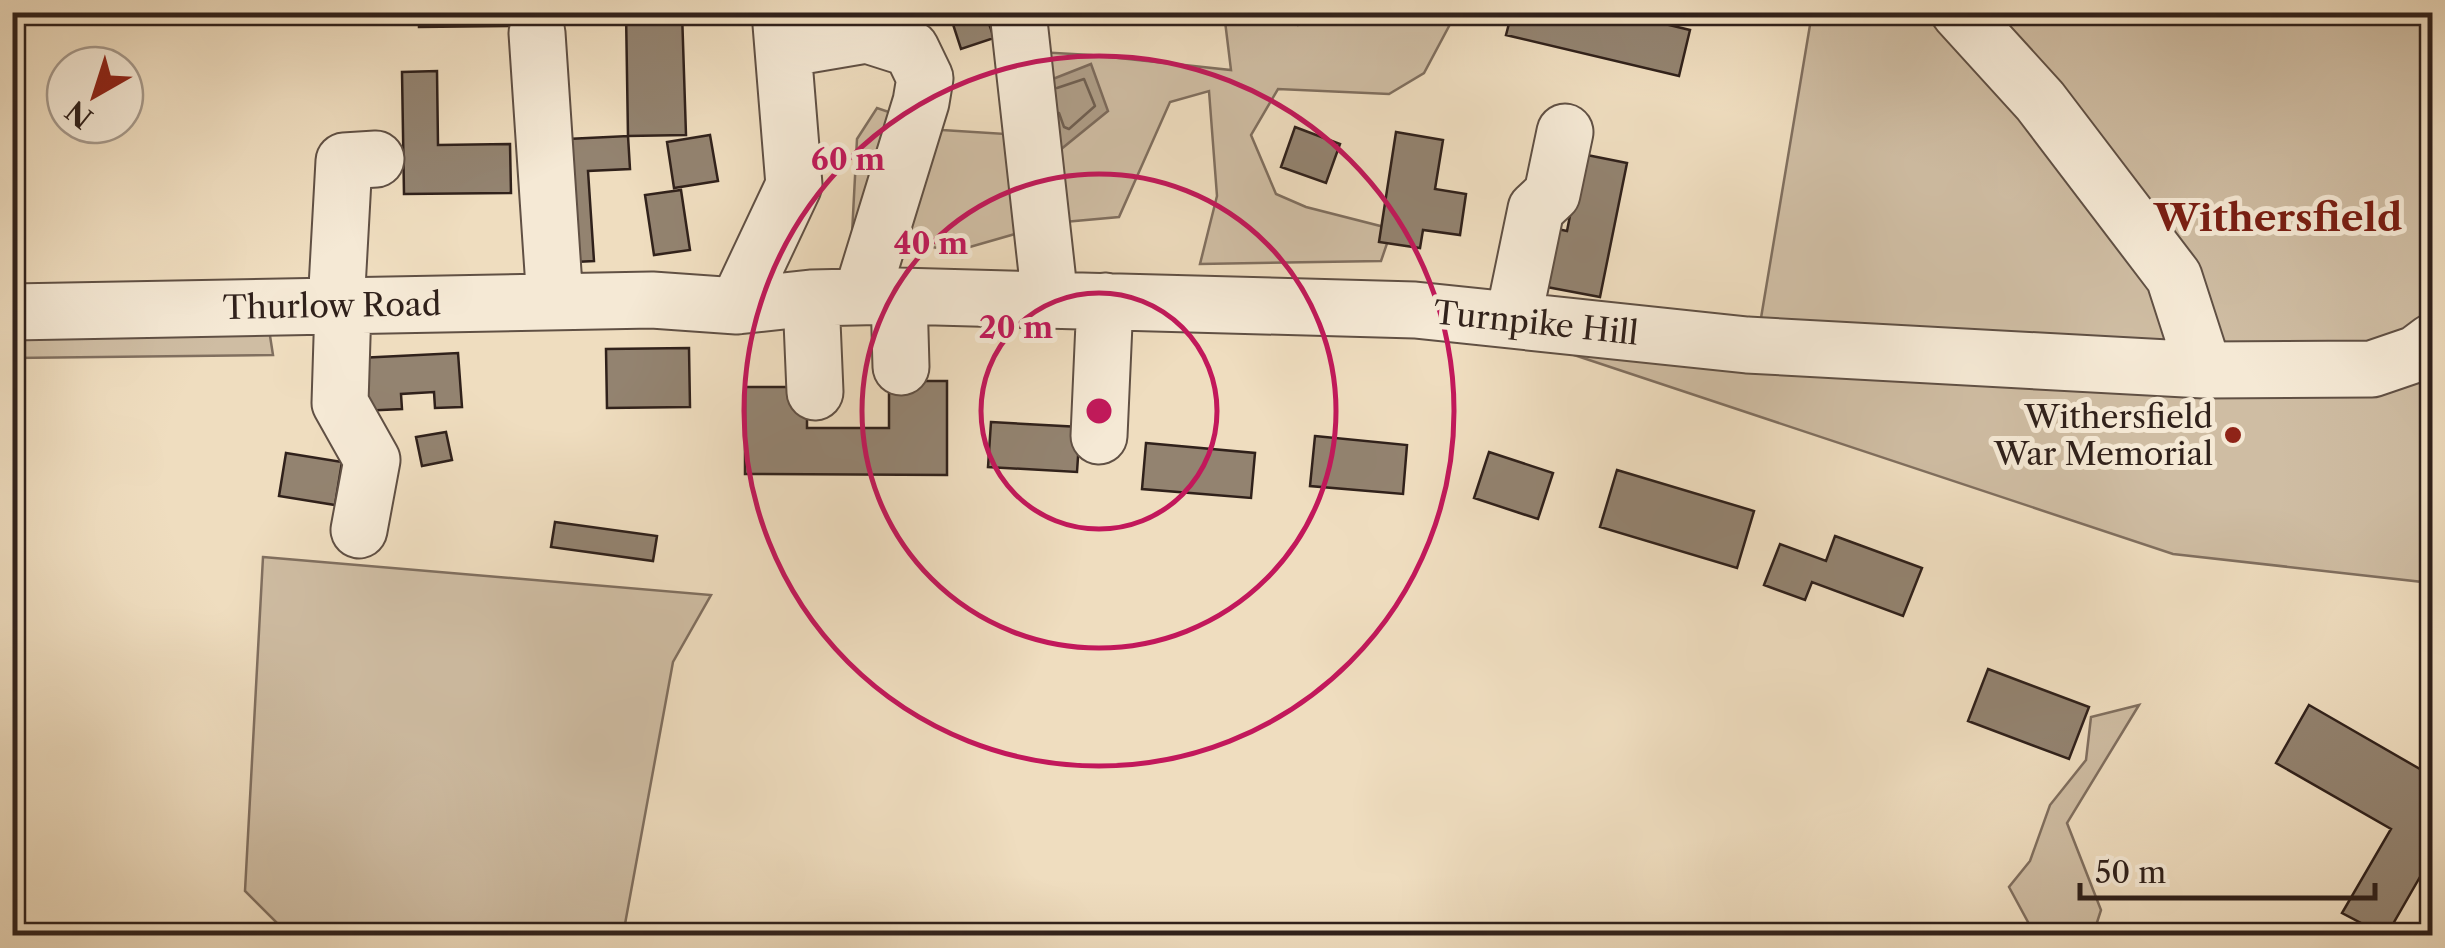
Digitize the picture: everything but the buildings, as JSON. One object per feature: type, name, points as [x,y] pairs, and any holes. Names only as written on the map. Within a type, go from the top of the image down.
[{"type":"street","points":[[1018,12],[1050,300]]},
{"type":"street","points":[[1959,12],[2040,101],[2174,277],[2204,370]]},
{"type":"street","points":[[737,306],[794,185],[794,28],[867,35],[911,50],[924,78],[921,102],[857,297],[815,392]]},
{"type":"street","points":[[537,33],[555,302]]},
{"type":"street","points":[[1513,320],[1536,209],[1552,194],[1565,132]]},
{"type":"street","points":[[358,530],[372,460],[340,403],[344,161],[376,159]]},
{"type":"street","points":[[857,297],[901,367]]},
{"type":"street","name":"Turnpike Hill","points":[[652,300],[737,306],[857,297],[1416,310],[1747,346],[2204,370],[2372,369],[2427,363]]},
{"type":"street","name":"Thurlow Road","points":[[12,312],[652,300]]},
{"type":"street","points":[[1099,436],[1104,301]]},
{"type":"shaded area","points":[[1224,13],[1288,13],[1298,25],[1324,13],[1456,13],[1424,73],[1389,94],[1278,89],[1251,135],[1276,194],[1306,207],[1392,229],[1381,261],[1200,264],[1217,196],[1209,91],[1170,102],[1119,217],[1053,223],[956,251],[852,234],[857,139],[877,108],[942,130],[1005,134],[1020,51],[1231,70]]},
{"type":"shaded area","points":[[1812,13],[2432,13],[2432,342],[2416,354],[2432,393],[2432,583],[2173,554],[1499,330],[1761,318]]},
{"type":"shaded area","points":[[268,323],[273,355],[13,358],[12,327]]},
{"type":"shaded area","points":[[263,557],[711,595],[673,662],[623,935],[289,935],[245,891]]},
{"type":"shaded area","points":[[2139,705],[2067,823],[2101,910],[2093,935],[2035,935],[2009,887],[2030,861],[2050,805],[2086,760],[2091,717]]},
{"type":"water","points":[[1091,64],[1108,111],[1060,150],[1040,84]]},
{"type":"place","name":"Withersfield War Memorial","points":[[2233,435]]},
{"type":"district","name":"Withersfield","points":[[2278,218]]}]
